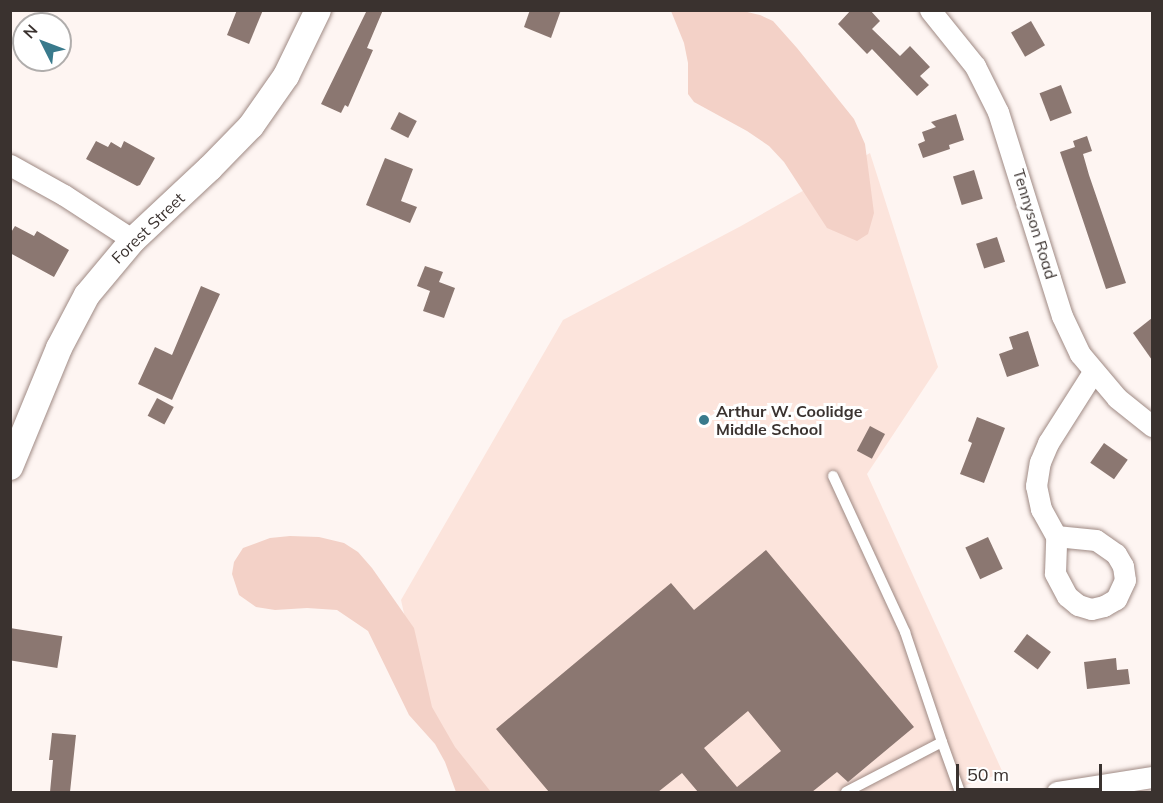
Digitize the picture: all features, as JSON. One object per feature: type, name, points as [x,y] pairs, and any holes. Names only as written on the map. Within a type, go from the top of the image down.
[{"type":"street","name":"Forest Street","points":[[10,467],[76,315],[100,276],[133,240],[251,126],[295,60],[318,10]]},
{"type":"street","name":"Tennyson Road","points":[[930,10],[975,66],[998,111],[1062,316],[1080,354],[1117,398],[1152,426]]},
{"type":"street","points":[[10,165],[78,203],[133,240]]},
{"type":"street","points":[[1056,536],[1041,509],[1036,476],[1040,462],[1060,421],[1093,372]]},
{"type":"street","points":[[1057,792],[1152,777]]},
{"type":"lane","points":[[833,476],[905,632],[960,792]]},
{"type":"lane","points":[[846,792],[942,742]]},
{"type":"shaded area","points":[[671,11],[743,11],[760,15],[773,21],[797,48],[854,119],[865,144],[874,213],[868,234],[857,241],[827,228],[784,162],[769,146],[747,131],[694,102],[688,94],[688,63],[684,43]]},
{"type":"shaded area","name":"Arthur W. Coolidge Middle School","points":[[870,153],[938,367],[867,474],[1003,773],[945,792],[480,792],[431,735],[401,600],[563,320],[741,226]]},
{"type":"shaded area","points":[[319,537],[344,543],[358,552],[372,568],[414,628],[432,707],[455,747],[491,792],[456,792],[445,762],[435,744],[409,715],[368,631],[337,610],[307,608],[275,610],[256,607],[239,595],[232,574],[234,562],[243,548],[270,538]]},
{"type":"building","points":[[237,10],[263,10],[249,44],[227,35]]},
{"type":"building","points":[[367,10],[383,10],[367,48],[373,50],[348,107],[345,105],[341,113],[321,104]]},
{"type":"building","points":[[530,10],[561,10],[551,38],[524,27]]},
{"type":"building","points":[[851,10],[870,10],[880,21],[872,29],[900,56],[910,46],[930,67],[920,76],[929,85],[917,96],[872,49],[867,54],[838,24]]},
{"type":"building","points":[[1031,21],[1045,45],[1025,57],[1011,32]]},
{"type":"building","points":[[1061,85],[1072,113],[1050,121],[1040,93]]},
{"type":"building","points":[[399,112],[417,121],[408,138],[390,129]]},
{"type":"building","points":[[956,114],[964,140],[949,145],[950,149],[923,158],[918,144],[925,141],[922,132],[936,127],[931,122]]},
{"type":"building","points":[[1087,136],[1092,151],[1083,154],[1126,283],[1106,289],[1060,152],[1075,147],[1073,141]]},
{"type":"building","points":[[96,141],[108,147],[111,142],[121,148],[124,141],[155,158],[140,185],[137,186],[86,159]]},
{"type":"building","points":[[385,158],[413,169],[401,201],[417,207],[410,223],[366,205]]},
{"type":"building","points":[[974,170],[983,199],[962,205],[953,176]]},
{"type":"building","points":[[15,226],[34,236],[37,231],[69,250],[54,277],[10,253],[10,234]]},
{"type":"building","points":[[997,237],[1005,262],[984,269],[976,244]]},
{"type":"building","points":[[425,266],[443,272],[439,282],[455,288],[444,318],[423,311],[430,291],[417,286]]},
{"type":"building","points":[[201,286],[220,294],[172,400],[138,384],[155,347],[172,355]]},
{"type":"building","points":[[1152,318],[1152,360],[1133,333]]},
{"type":"building","points":[[1028,331],[1039,366],[1007,377],[999,354],[1013,349],[1009,337]]},
{"type":"building","points":[[157,398],[174,407],[164,425],[148,416]]},
{"type":"building","points":[[977,417],[1005,428],[984,483],[960,474],[972,443],[968,441]]},
{"type":"building","points":[[870,426],[885,434],[872,459],[857,451]]},
{"type":"building","points":[[1104,443],[1128,460],[1114,479],[1090,463]]},
{"type":"building","points":[[988,537],[1003,569],[980,579],[965,548]]},
{"type":"building","points":[[766,550],[914,727],[848,782],[837,772],[812,792],[698,792],[682,773],[658,792],[549,792],[496,729],[671,583],[694,610]],"holes":[[[748,711],[781,751],[737,787],[704,748]]]},
{"type":"building","points":[[10,628],[62,636],[57,668],[10,660]]},
{"type":"building","points":[[1027,634],[1051,652],[1038,670],[1014,652]]},
{"type":"building","points":[[1116,658],[1117,670],[1128,669],[1130,684],[1087,689],[1084,662]]},
{"type":"building","points":[[52,733],[76,735],[70,792],[50,792],[53,760],[49,760]]},
{"type":"place","name":"Arthur W. Coolidge Middle School","points":[[704,420]]}]
